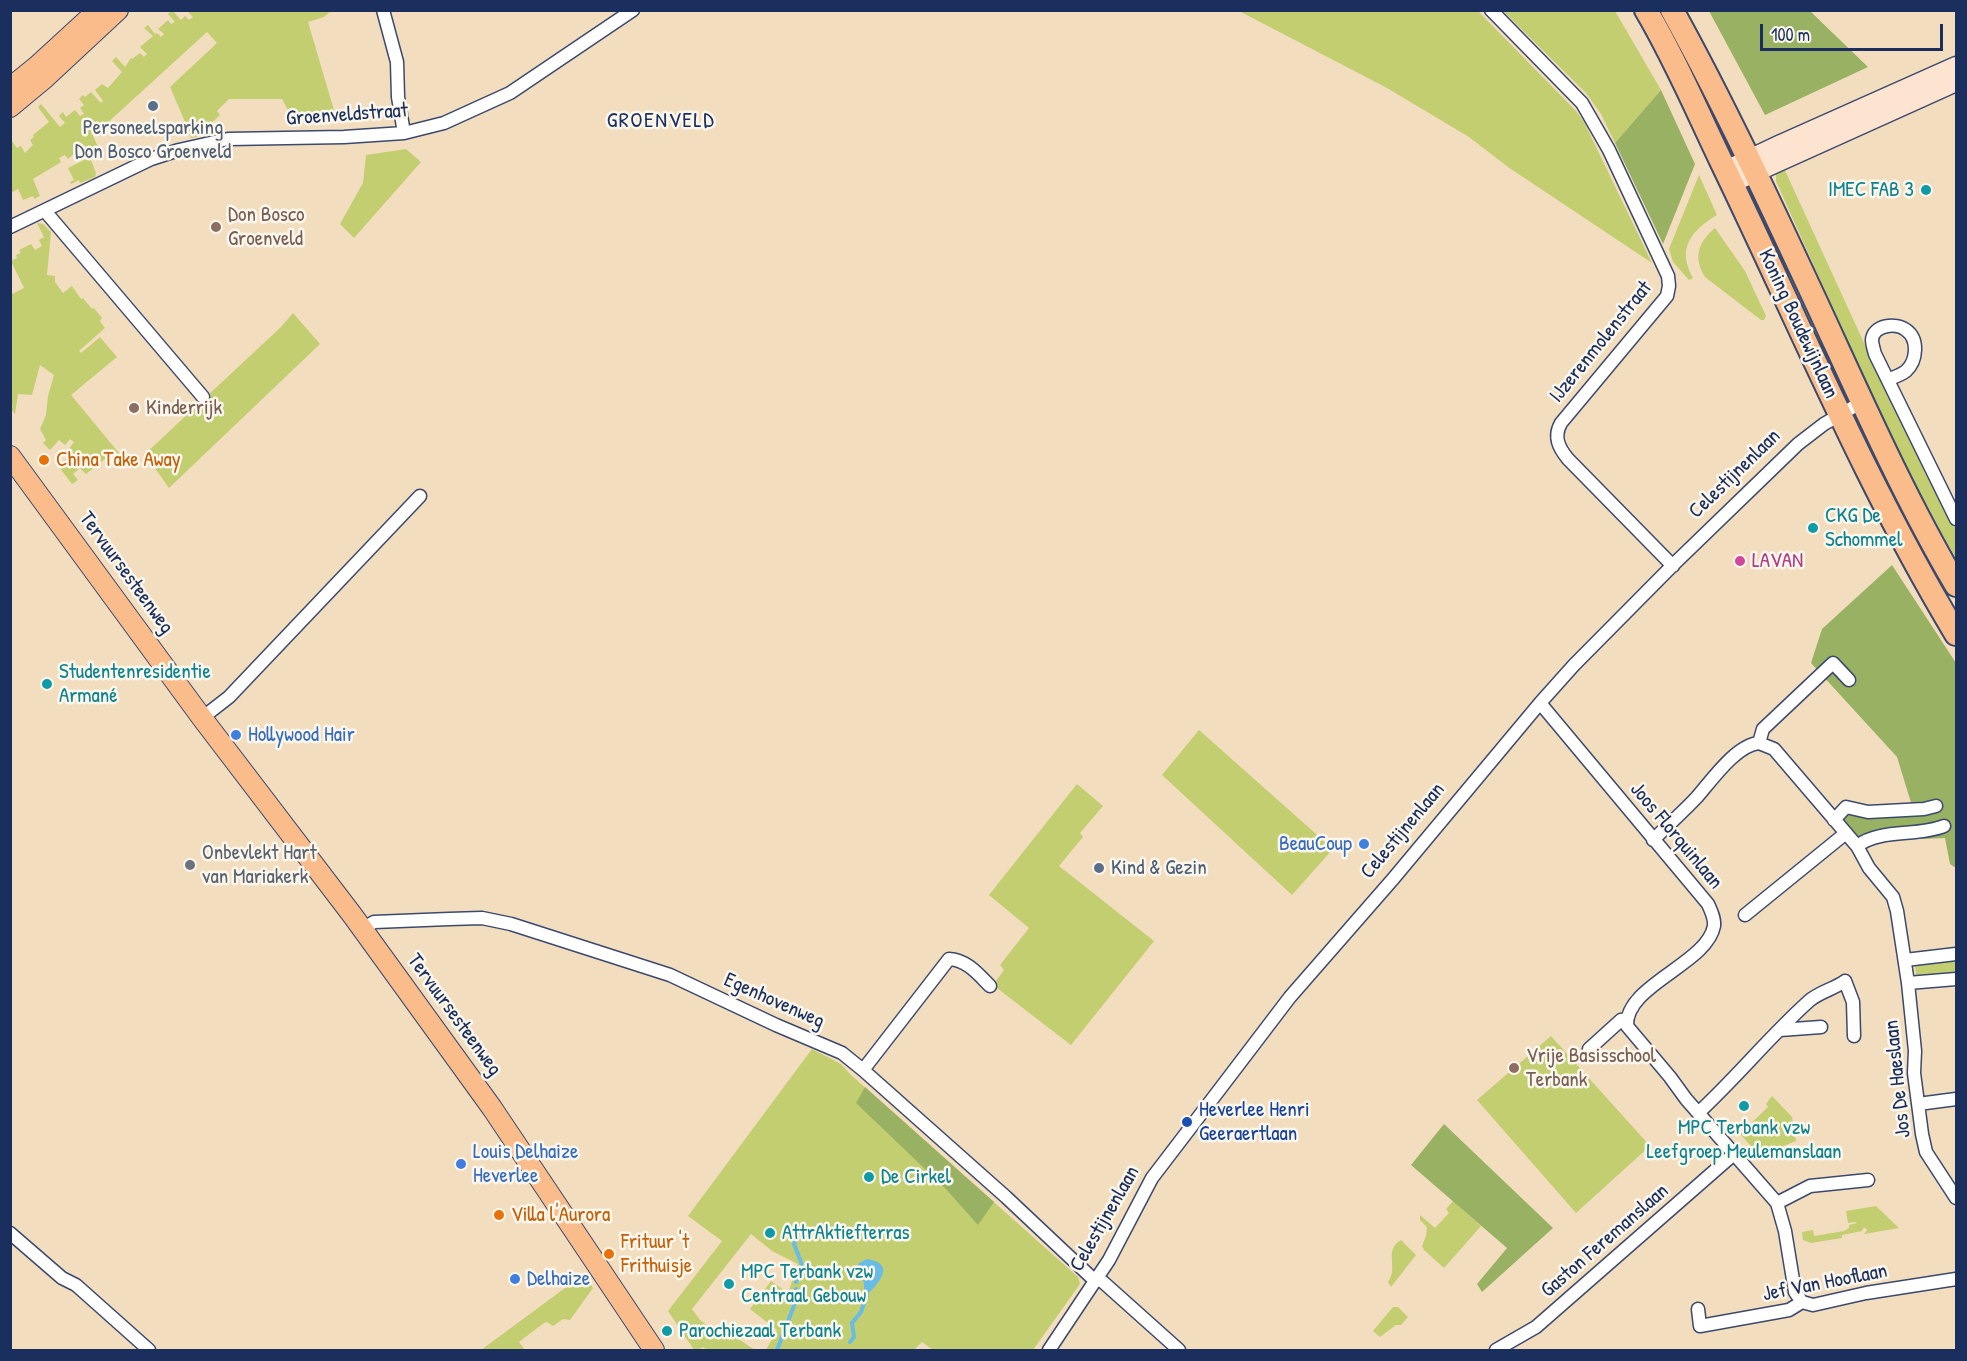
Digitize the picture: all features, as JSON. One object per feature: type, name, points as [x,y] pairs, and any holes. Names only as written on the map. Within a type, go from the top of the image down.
[{"type":"highway","name":"Koning Boudewijnlaan","points":[[1646,10],[1729,177],[1839,414],[1911,556],[1956,634]]},
{"type":"highway","name":"Koning Boudewijnlaan","points":[[1672,10],[1752,165],[1862,402],[1956,585]]},
{"type":"main road","points":[[10,88],[98,10]]},
{"type":"main road","points":[[10,107],[45,78],[118,10]]},
{"type":"main road","name":"Tervuursesteenweg","points":[[13,466],[362,929],[492,1108],[654,1350]]},
{"type":"street","points":[[383,10],[397,62],[398,97],[404,133]]},
{"type":"street","name":"Groenveldstraat","points":[[10,227],[151,159],[211,142],[228,139],[323,138],[404,133],[444,123],[510,93],[633,10]]},
{"type":"street","name":"IJzerenmolenstraat","points":[[1491,10],[1582,103],[1609,150],[1668,276],[1670,286],[1667,296],[1561,423],[1557,438],[1568,459],[1672,566]]},
{"type":"street","points":[[1729,177],[1956,66]]},
{"type":"street","points":[[1752,165],[1956,82]]},
{"type":"street","points":[[45,212],[203,397]]},
{"type":"street","points":[[1889,379],[1956,519]]},
{"type":"street","name":"Celestijnenlaan","points":[[1049,1350],[1097,1280],[1152,1178],[1290,997],[1393,879],[1540,703],[1574,665],[1672,566],[1798,444],[1814,430],[1862,402]]},
{"type":"street","points":[[202,718],[229,697],[420,496]]},
{"type":"street","points":[[1653,840],[1698,796],[1712,778],[1747,746],[1760,742],[1762,729],[1836,660],[1849,680]]},
{"type":"street","name":"Joos Florquinlaan","points":[[1540,703],[1708,904],[1714,924],[1711,935],[1702,945],[1632,1006],[1627,1019],[1622,1020],[1588,1049]]},
{"type":"street","name":"Jos De Haeslaan","points":[[1760,742],[1774,749],[1857,846],[1869,868],[1893,897],[1908,983],[1915,1051],[1914,1073],[1926,1152],[1956,1198]]},
{"type":"street","points":[[1834,820],[1846,807],[1868,812],[1924,809],[1935,806]]},
{"type":"street","points":[[1857,846],[1870,837],[1932,831],[1944,826]]},
{"type":"street","points":[[1745,915],[1846,833]]},
{"type":"street","name":"Egenhovenweg","points":[[362,929],[374,922],[449,919],[482,918],[511,924],[670,975],[842,1053],[1006,1197],[1091,1277],[1107,1286],[1179,1350]]},
{"type":"street","points":[[1905,960],[1956,954]]},
{"type":"street","points":[[863,1070],[949,959],[959,960],[974,969],[990,986]]},
{"type":"street","points":[[1908,983],[1956,979]]},
{"type":"street","points":[[1698,1113],[1811,999],[1845,981],[1853,1002],[1854,1036]]},
{"type":"street","points":[[1627,1019],[1630,1030],[1698,1113],[1777,1203],[1785,1231],[1795,1292],[1802,1302]]},
{"type":"street","points":[[1780,1030],[1821,1027]]},
{"type":"street","points":[[1918,1104],[1956,1100]]},
{"type":"street","name":"Gaston Feremanslaan","points":[[1496,1350],[1536,1327],[1735,1153]]},
{"type":"street","points":[[1777,1203],[1810,1186],[1868,1180]]},
{"type":"street","points":[[10,1233],[62,1278],[76,1285],[149,1350]]},
{"type":"street","name":"Jef Van Hooflaan","points":[[1698,1309],[1696,1326],[1789,1310],[1802,1302],[1813,1305],[1866,1293],[1956,1279]]},
{"type":"green space","points":[[172,10],[181,20],[185,16],[189,20],[193,17],[187,11],[331,11],[324,17],[308,22],[336,117],[294,121],[282,99],[229,99],[217,111],[220,115],[207,127],[208,134],[191,138],[189,134],[193,132],[189,131],[170,87],[217,43],[207,32],[93,136],[102,156],[91,160],[96,173],[95,177],[80,183],[79,180],[71,184],[70,182],[74,180],[68,168],[86,159],[81,148],[68,159],[65,155],[59,158],[61,162],[33,179],[40,196],[23,200],[18,189],[11,193],[11,140],[17,148],[21,146],[25,153],[33,145],[30,140],[34,137],[33,135],[49,122],[38,107],[41,104],[60,127],[65,123],[59,116],[63,112],[66,117],[75,110],[80,116],[84,114],[80,108],[84,105],[79,99],[83,95],[85,97],[91,92],[101,103],[103,101],[95,90],[102,84],[108,88],[122,72],[112,61],[116,57],[125,67],[131,58],[140,53],[144,57],[147,54],[140,47],[153,36],[144,28],[148,25],[155,34],[161,37],[164,34],[158,29],[168,20],[171,24],[175,22],[168,14]]},
{"type":"green space","points":[[1239,11],[1478,11],[1576,111],[1584,122],[1652,263],[1508,167],[1469,137],[1387,88]]},
{"type":"green space","points":[[1503,11],[1615,11],[1661,90],[1615,143],[1601,114],[1586,93]]},
{"type":"green space","points":[[1709,11],[1810,11],[1868,67],[1765,115]]},
{"type":"green space","points":[[1661,90],[1695,164],[1663,244],[1615,143]]},
{"type":"green space","points":[[406,149],[421,162],[354,238],[340,224],[363,183],[366,155]]},
{"type":"green space","points":[[1783,166],[1886,391],[1956,529],[1956,558],[1884,419],[1776,181],[1776,174]]},
{"type":"green space","points":[[1699,175],[1717,215],[1700,227],[1689,241],[1686,258],[1693,278],[1689,280],[1673,262],[1669,249]]},
{"type":"green space","points":[[37,223],[43,224],[51,232],[47,275],[55,276],[55,282],[63,293],[72,286],[81,299],[83,298],[102,318],[100,321],[105,328],[79,351],[81,353],[100,337],[117,357],[71,395],[128,464],[115,451],[86,474],[80,468],[73,474],[78,480],[72,484],[58,466],[68,457],[65,454],[74,442],[70,439],[65,445],[59,440],[50,450],[43,443],[46,440],[40,429],[46,415],[54,375],[40,365],[32,395],[18,394],[15,414],[10,403],[11,293],[24,288],[11,261],[21,253],[19,250],[31,244],[35,250],[42,246],[39,240],[44,237]]},
{"type":"green space","points":[[1715,228],[1745,271],[1766,316],[1764,320],[1705,277],[1701,270],[1698,257],[1701,245]]},
{"type":"green space","points":[[293,313],[320,344],[169,488],[145,454],[281,327]]},
{"type":"green space","points":[[1892,565],[1956,663],[1956,868],[1950,864],[1945,838],[1922,839],[1920,833],[1857,846],[1834,820],[1846,807],[1913,809],[1897,757],[1811,663],[1822,629]]},
{"type":"green space","points":[[1199,730],[1333,849],[1292,895],[1162,775]]},
{"type":"green space","points":[[1077,784],[1103,806],[1080,833],[1083,837],[1059,866],[1154,941],[1071,1045],[993,985],[1004,970],[1000,965],[1029,928],[989,895]]},
{"type":"green space","points":[[1956,954],[1956,977],[1917,981],[1914,960]]},
{"type":"green space","points":[[1551,1036],[1650,1146],[1576,1213],[1477,1100]]},
{"type":"green space","points":[[812,1049],[841,1064],[1078,1277],[1080,1284],[1033,1350],[933,1350],[922,1342],[914,1350],[766,1350],[777,1330],[750,1309],[771,1281],[788,1293],[798,1264],[772,1251],[751,1234],[692,1309],[700,1320],[713,1330],[715,1327],[755,1350],[707,1350],[703,1347],[694,1350],[668,1311],[722,1241],[688,1216]]},
{"type":"green space","points":[[865,1087],[994,1202],[978,1225],[946,1189],[856,1103]]},
{"type":"green space","points":[[1772,1096],[1792,1117],[1796,1141],[1761,1157],[1740,1134],[1768,1107],[1766,1104]]},
{"type":"green space","points":[[1444,1124],[1553,1228],[1482,1292],[1477,1284],[1507,1248],[1411,1165]]},
{"type":"green space","points":[[1453,1201],[1481,1226],[1444,1268],[1422,1246],[1427,1227],[1420,1220],[1420,1215],[1435,1228],[1449,1213],[1446,1209]]},
{"type":"green space","points":[[1876,1206],[1899,1228],[1864,1234],[1867,1230],[1864,1227],[1862,1231],[1842,1235],[1842,1238],[1811,1243],[1803,1240],[1802,1232],[1813,1230],[1814,1236],[1844,1231],[1849,1228],[1849,1225],[1857,1223],[1848,1223],[1846,1211]]},
{"type":"green space","points":[[1401,1240],[1416,1255],[1391,1287],[1388,1282],[1392,1271],[1393,1249]]},
{"type":"green space","points":[[584,1274],[593,1288],[570,1320],[563,1319],[553,1326],[547,1322],[544,1323],[519,1342],[525,1350],[481,1350]]},
{"type":"green space","points":[[1393,1307],[1398,1307],[1408,1317],[1401,1325],[1396,1325],[1380,1337],[1373,1331]]},
{"type":"water","points":[[867,1259],[881,1265],[883,1270],[880,1281],[867,1295],[864,1295],[864,1283],[857,1268],[859,1263]]},
{"type":"waterway","points":[[796,1282],[802,1268],[794,1244],[797,1237]]},
{"type":"waterway","points":[[777,1350],[795,1303],[796,1289]]},
{"type":"waterway","points":[[850,1342],[854,1337],[852,1323],[861,1312],[867,1295]]},
{"type":"place","name":"Personeelsparking Don Bosco Groenveld","points":[[153,106]]},
{"type":"place","name":"IMEC FAB 3","points":[[1926,190]]},
{"type":"place","name":"Don Bosco Groenveld","points":[[216,227]]},
{"type":"place","name":"Kinderrijk","points":[[134,408]]},
{"type":"place","name":"China Take Away","points":[[44,460]]},
{"type":"place","name":"CKG De Schommel","points":[[1813,528]]},
{"type":"place","name":"LAVAN","points":[[1740,561]]},
{"type":"place","name":"Studentenresidentie Armané","points":[[47,684]]},
{"type":"place","name":"Hollywood Hair","points":[[236,735]]},
{"type":"place","name":"BeauCoup","points":[[1364,844]]},
{"type":"place","name":"Onbevlekt Hart van Mariakerk","points":[[190,865]]},
{"type":"place","name":"Kind & Gezin","points":[[1099,868]]},
{"type":"place","name":"Vrije Basisschool Terbank","points":[[1514,1068]]},
{"type":"place","name":"MPC Terbank vzw Leefgroep Meulemanslaan","points":[[1744,1106]]},
{"type":"place","name":"Heverlee Henri Geeraertlaan","points":[[1187,1122]]},
{"type":"place","name":"Louis Delhaize Heverlee","points":[[461,1164]]},
{"type":"place","name":"De Cirkel","points":[[869,1177]]},
{"type":"place","name":"Villa l'Aurora","points":[[499,1215]]},
{"type":"place","name":"AttrAktiefterras","points":[[770,1233]]},
{"type":"place","name":"Frituur 't Frithuisje","points":[[609,1254]]},
{"type":"place","name":"Delhaize","points":[[515,1279]]},
{"type":"place","name":"MPC Terbank vzw Centraal Gebouw","points":[[729,1284]]},
{"type":"place","name":"Parochiezaal Terbank","points":[[667,1331]]},
{"type":"district","name":"GROENVELD","points":[[661,121]]}]
